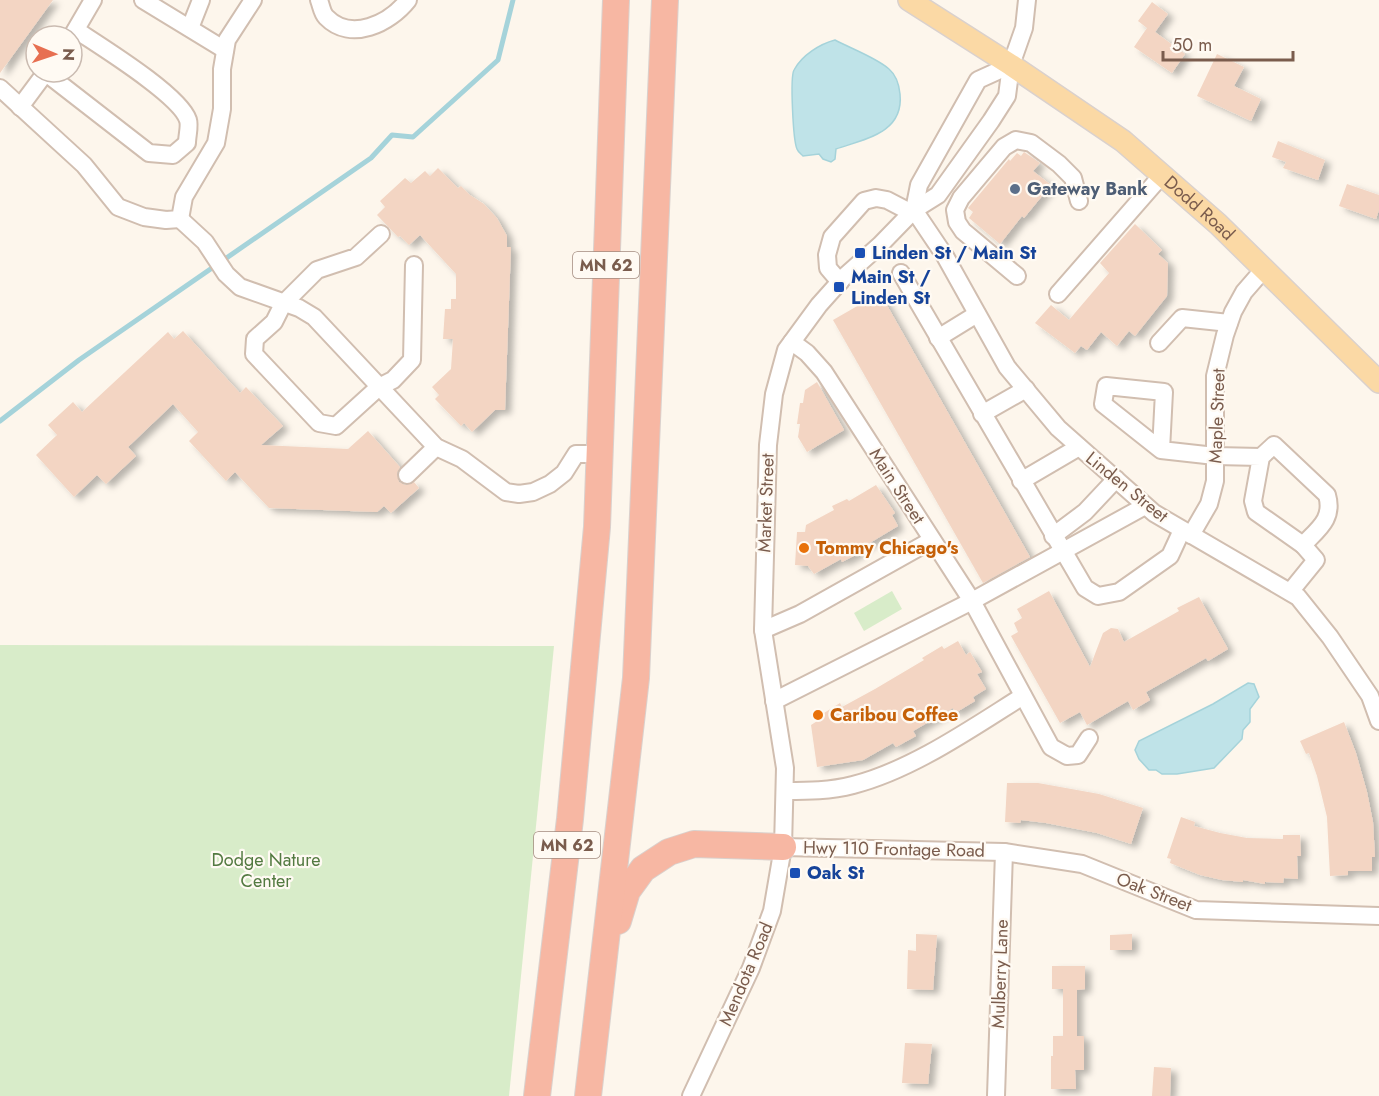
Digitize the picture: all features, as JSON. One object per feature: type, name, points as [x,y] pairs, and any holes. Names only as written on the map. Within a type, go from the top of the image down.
[{"type":"highway","name":"MN 62","points":[[537,1096],[570,819],[596,530],[616,0]]},
{"type":"highway","name":"MN 62","points":[[588,1096],[636,678],[665,0]]},
{"type":"highway","points":[[602,982],[627,891],[643,869],[669,852],[694,844],[783,847]]},
{"type":"main road","name":"Dodd Road","points":[[909,0],[1011,65],[1123,141],[1218,224],[1379,382]]},
{"type":"street","points":[[79,24],[93,0]]},
{"type":"street","points":[[143,0],[225,50]]},
{"type":"street","points":[[189,28],[201,0]]},
{"type":"street","points":[[183,222],[184,197],[216,143],[222,109],[222,69],[227,40],[253,0]]},
{"type":"street","points":[[319,0],[325,16],[342,28],[356,30],[380,24],[408,0]]},
{"type":"street","name":"Market Street","points":[[783,847],[785,768],[763,630],[768,445],[774,394],[786,350],[819,305],[840,282],[913,212],[938,195],[1007,96],[1011,65],[1024,28],[1027,0]]},
{"type":"street","points":[[61,84],[149,153],[173,155],[187,143],[188,121],[179,105],[134,69],[84,39]]},
{"type":"street","points":[[840,282],[828,268],[827,255],[832,237],[864,201],[876,198],[887,200],[913,212],[919,185],[978,80],[1011,65]]},
{"type":"street","points":[[20,107],[37,84]]},
{"type":"street","points":[[0,88],[84,165],[118,207],[144,217],[183,222],[205,242],[226,274],[240,287],[298,308],[314,317],[436,447],[462,459],[506,492],[519,494],[533,492],[550,484],[564,472],[576,454],[599,454]]},
{"type":"street","points":[[1017,276],[963,231],[957,222],[955,210],[961,198],[1004,147],[1016,140],[1031,143],[1059,164],[1073,178],[1079,201]]},
{"type":"street","points":[[1058,294],[1162,175]]},
{"type":"street","name":"Linden Street","points":[[913,212],[945,256],[1007,367],[1058,428],[1154,513],[1298,597],[1330,637],[1370,696],[1379,721]]},
{"type":"street","points":[[381,234],[357,257],[317,270],[283,304],[274,322],[255,339],[254,354],[318,423],[336,426],[379,387],[393,380],[412,360],[414,265]]},
{"type":"street","name":"Maple Street","points":[[902,273],[1084,588],[1098,596],[1119,592],[1170,556],[1209,504],[1215,482],[1215,376],[1229,323],[1244,292],[1264,269]]},
{"type":"street","points":[[938,338],[977,314]]},
{"type":"street","points":[[1159,343],[1182,318],[1229,323]]},
{"type":"street","name":"Main Street","points":[[792,342],[807,353],[824,372],[972,602],[1051,747],[1066,756],[1078,755],[1089,738]]},
{"type":"street","points":[[1161,450],[1164,392],[1106,386],[1103,404],[1161,450],[1215,456],[1261,457]]},
{"type":"street","points":[[982,414],[1026,389]]},
{"type":"street","points":[[1290,592],[1316,560],[1303,545],[1256,512],[1253,501],[1261,457],[1274,445],[1327,495],[1330,505],[1329,514],[1323,523],[1303,545]]},
{"type":"street","points":[[407,475],[436,447]]},
{"type":"street","points":[[1021,481],[1079,447]]},
{"type":"street","points":[[1053,536],[1085,512],[1116,479]]},
{"type":"street","points":[[774,701],[972,602],[1145,506]]},
{"type":"street","points":[[763,630],[800,614],[932,540]]},
{"type":"street","points":[[785,791],[822,791],[853,785],[897,770],[1023,696]]},
{"type":"street","name":"Hwy 110 Frontage Road","points":[[783,847],[1004,852]]},
{"type":"street","name":"Mendota Road","points":[[691,1096],[751,968],[772,911],[783,847]]},
{"type":"street","name":"Oak Street","points":[[1004,852],[1082,864],[1196,910],[1379,916]]},
{"type":"street","name":"Mulberry Lane","points":[[996,1096],[1004,852]]},
{"type":"green space","points":[[892,591],[902,609],[864,631],[854,613]]},
{"type":"green space","name":"Dodge Nature Center","points":[[0,645],[554,646],[509,1096],[0,1096]]},
{"type":"water","points":[[835,40],[878,61],[891,71],[899,87],[900,107],[896,118],[889,126],[870,137],[836,149],[835,159],[831,162],[823,159],[819,154],[803,156],[797,150],[793,122],[792,84],[794,70],[802,60],[818,47]]},
{"type":"water","points":[[1248,683],[1254,684],[1259,697],[1250,709],[1250,722],[1243,730],[1242,739],[1214,768],[1162,774],[1156,770],[1149,770],[1139,759],[1135,750],[1139,741],[1213,704]]},
{"type":"building","points":[[0,0],[53,0],[36,24],[24,24],[24,40],[0,73]]},
{"type":"building","points":[[1152,2],[1168,14],[1155,32],[1185,54],[1172,73],[1134,47],[1147,28],[1138,21]]},
{"type":"building","points":[[1217,54],[1244,67],[1234,86],[1261,99],[1251,121],[1197,96]]},
{"type":"building","points":[[1278,141],[1325,160],[1318,180],[1283,168],[1286,162],[1272,157]]},
{"type":"building","name":"Gateway Bank","points":[[1024,152],[1040,163],[1033,171],[1051,185],[1000,244],[969,218],[973,212],[968,208],[1009,159],[1010,161],[1017,153],[1021,156]]},
{"type":"building","points":[[438,168],[458,188],[461,186],[484,204],[497,218],[507,236],[507,247],[511,247],[505,410],[495,410],[472,432],[464,423],[461,426],[435,399],[439,395],[432,387],[451,369],[453,339],[443,339],[445,309],[451,309],[451,299],[456,299],[456,274],[420,235],[409,245],[377,215],[385,207],[380,201],[405,178],[411,183],[425,171],[430,176]]},
{"type":"building","points":[[1347,184],[1379,195],[1379,210],[1376,219],[1339,206]]},
{"type":"building","points":[[1135,224],[1162,250],[1158,254],[1168,263],[1167,296],[1135,336],[1129,331],[1117,346],[1101,332],[1087,350],[1081,346],[1075,353],[1035,323],[1051,305],[1069,320],[1109,273],[1100,263]]},
{"type":"building","points":[[880,293],[1030,557],[983,583],[833,320]]},
{"type":"building","points":[[183,331],[240,393],[246,387],[283,426],[261,445],[348,449],[368,431],[400,467],[397,473],[399,482],[405,485],[414,482],[419,488],[391,513],[384,506],[377,512],[269,508],[235,472],[226,481],[189,441],[198,432],[173,404],[128,447],[136,456],[106,484],[97,475],[74,497],[36,455],[57,435],[48,425],[73,402],[82,412],[168,332],[174,339]]},
{"type":"building","points":[[817,382],[844,430],[807,452],[798,437],[800,403],[803,403],[805,390]]},
{"type":"building","points":[[876,485],[895,513],[892,515],[898,526],[858,550],[859,553],[842,562],[841,559],[814,574],[808,566],[795,565],[797,532],[805,532],[806,525],[834,510],[832,506],[847,499],[849,501]]},
{"type":"building","points":[[1049,591],[1090,667],[1103,633],[1111,628],[1118,629],[1124,642],[1179,611],[1177,608],[1199,597],[1228,649],[1208,661],[1206,658],[1146,692],[1150,700],[1133,710],[1128,701],[1087,725],[1080,712],[1060,723],[1011,636],[1018,632],[1014,623],[1022,618],[1017,609]]},
{"type":"building","points":[[958,641],[966,655],[970,652],[982,672],[977,674],[986,689],[973,697],[975,701],[955,713],[953,708],[913,731],[916,736],[896,747],[893,743],[863,760],[817,767],[811,725],[825,716],[824,713],[840,703],[842,707],[924,660],[922,658],[942,646],[944,649]]},
{"type":"building","points":[[1344,722],[1367,792],[1373,822],[1375,857],[1372,857],[1372,871],[1348,871],[1348,875],[1330,876],[1327,817],[1309,753],[1306,754],[1300,741]]},
{"type":"building","points":[[1007,783],[1038,783],[1099,794],[1143,808],[1131,844],[1097,833],[1046,823],[1021,820],[1020,823],[1005,822]]},
{"type":"building","points":[[1181,817],[1195,822],[1194,826],[1247,838],[1283,839],[1283,835],[1300,835],[1301,856],[1297,856],[1298,879],[1284,878],[1283,883],[1265,882],[1265,884],[1243,880],[1243,882],[1222,880],[1200,875],[1170,863],[1171,859],[1167,858]]},
{"type":"building","points":[[916,934],[937,935],[933,990],[907,989],[908,950],[916,951]]},
{"type":"building","points":[[1132,934],[1132,950],[1110,950],[1110,935]]},
{"type":"building","points":[[1052,966],[1085,966],[1085,989],[1077,990],[1077,1036],[1084,1036],[1084,1070],[1075,1070],[1076,1089],[1051,1089],[1053,1036],[1063,1036],[1063,989],[1052,989]]},
{"type":"building","points":[[905,1043],[932,1044],[928,1084],[902,1083]]},
{"type":"building","points":[[1154,1067],[1171,1068],[1170,1096],[1152,1096]]},
{"type":"waterway","points":[[0,421],[79,360],[371,158],[392,135],[413,137],[498,60],[513,0]]},
{"type":"place","name":"Gateway Bank","points":[[1015,189]]},
{"type":"place","name":"Linden St / Main St","points":[[860,253]]},
{"type":"place","name":"Main St / Linden St","points":[[839,287]]},
{"type":"place","name":"Tommy Chicago's","points":[[804,548]]},
{"type":"place","name":"Caribou Coffee","points":[[818,715]]},
{"type":"place","name":"Oak St","points":[[795,873]]}]
